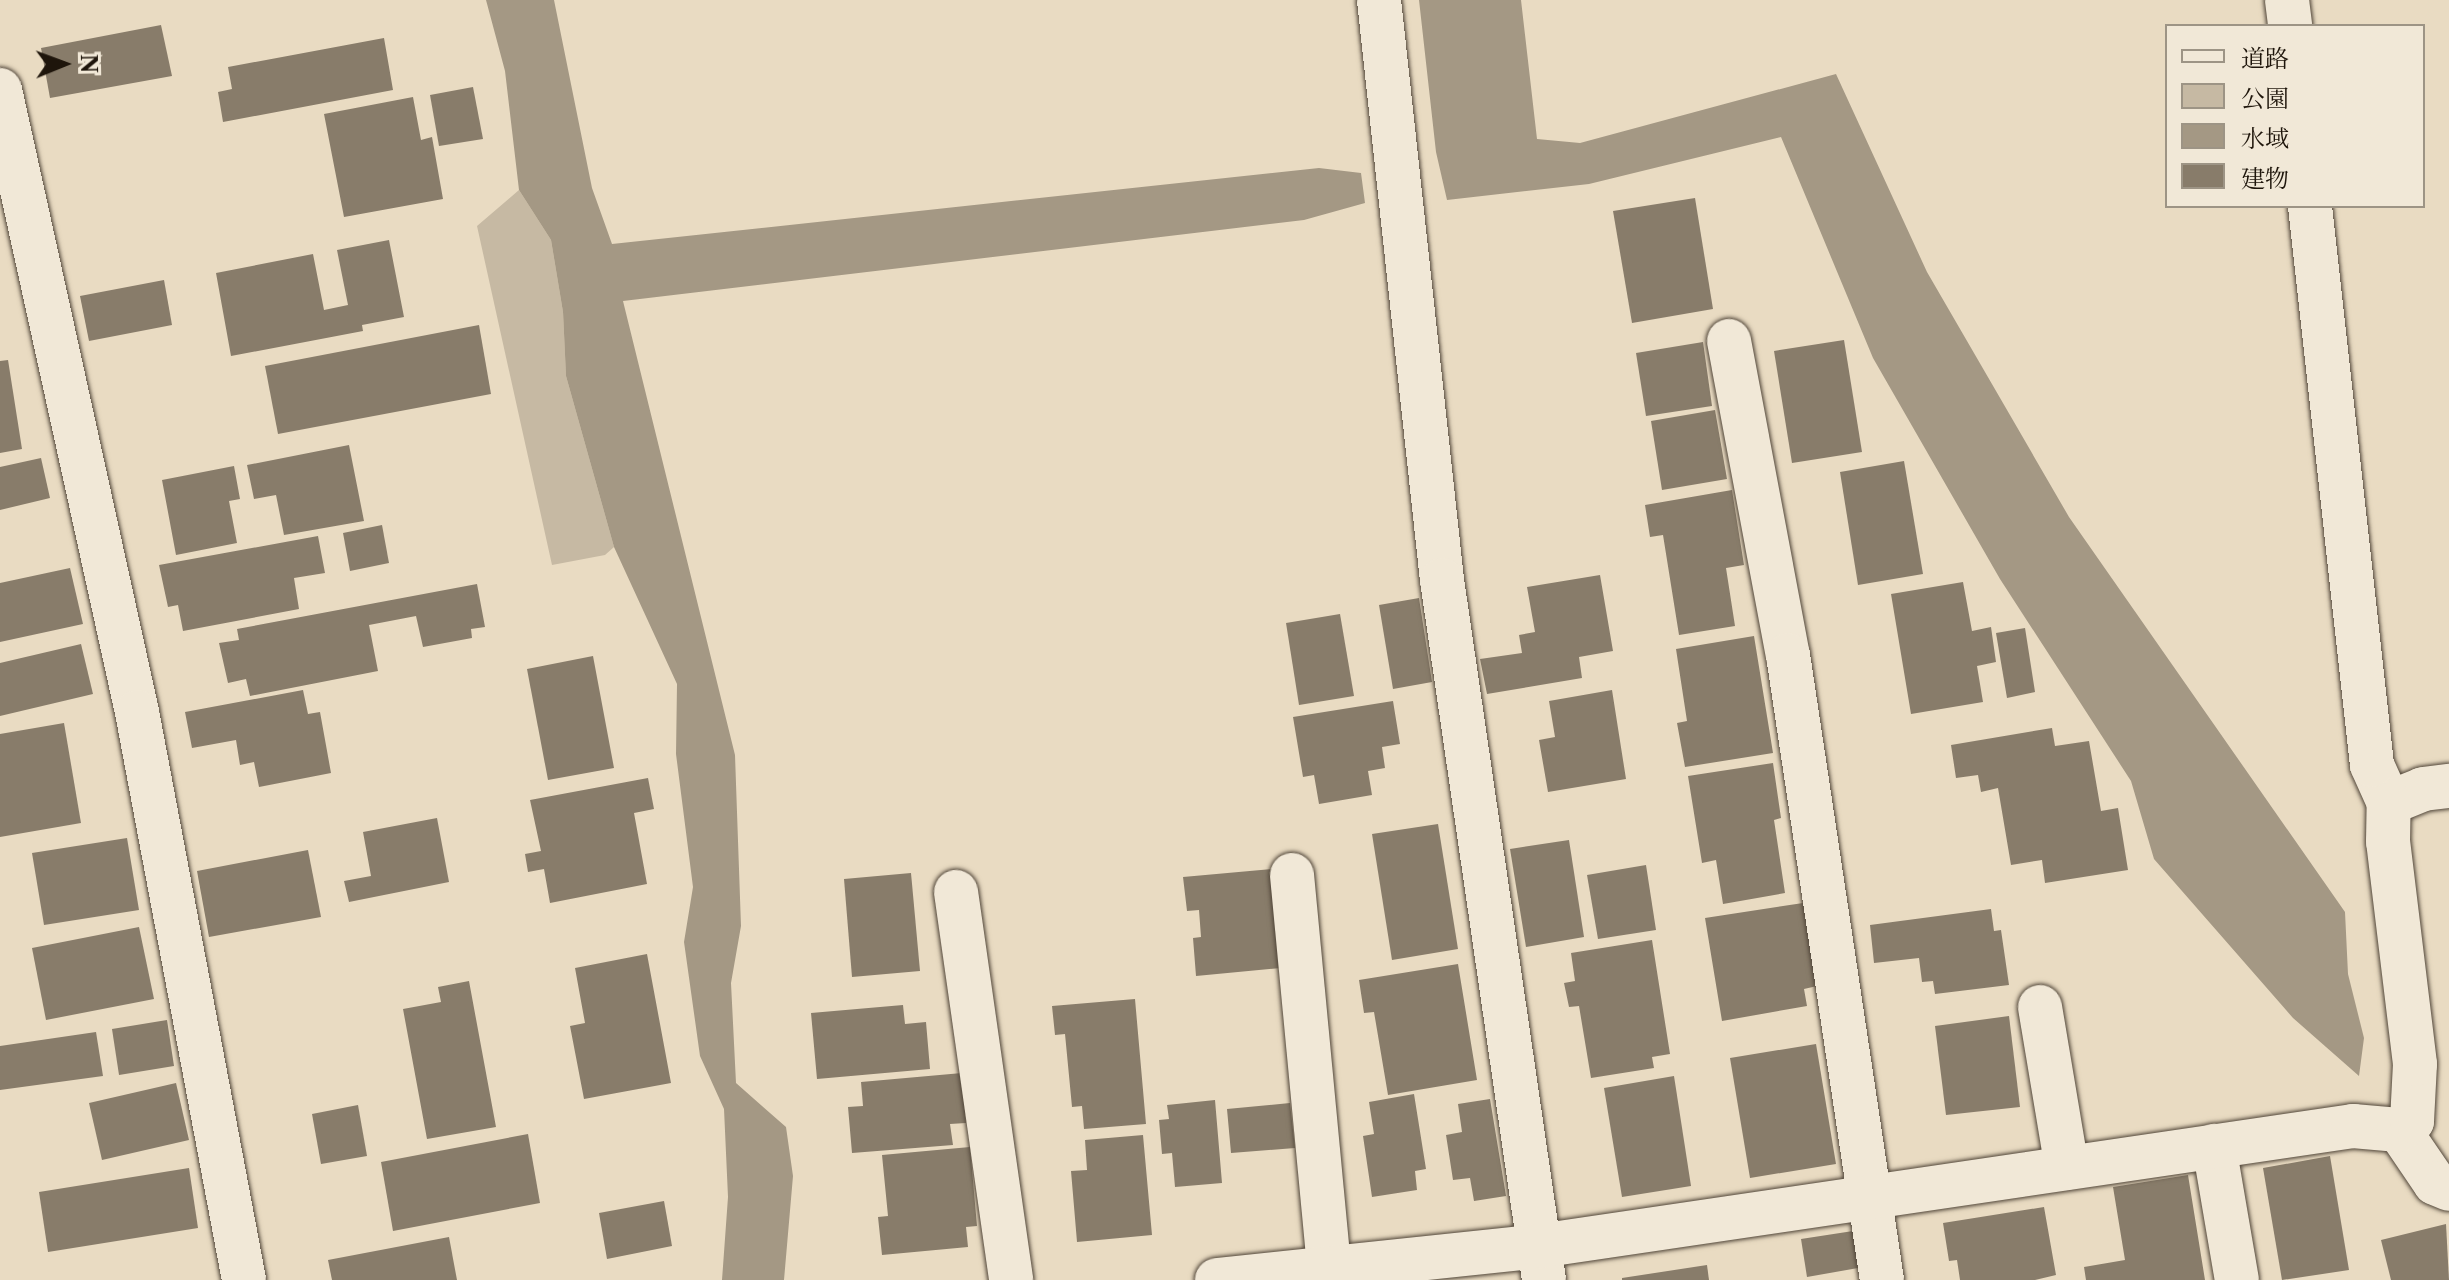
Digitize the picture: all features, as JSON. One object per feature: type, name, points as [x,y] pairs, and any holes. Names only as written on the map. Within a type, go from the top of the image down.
[{"type":"street","points":[[1379,0],[1442,580],[1542,1263]]},
{"type":"street","points":[[2287,0],[2290,24]]},
{"type":"street","points":[[0,90],[137,712],[244,1280]]},
{"type":"street","points":[[1217,1280],[1329,1268],[1542,1263],[1872,1197],[2353,1126],[2399,1130],[2412,1121],[2415,1064],[2388,842],[2389,803],[2372,765],[2310,208]]},
{"type":"street","points":[[1729,341],[1788,655],[1872,1197],[1882,1280]]},
{"type":"street","points":[[2389,803],[2423,789],[2449,786]]},
{"type":"street","points":[[1292,875],[1329,1268]]},
{"type":"street","points":[[956,892],[1011,1280]]},
{"type":"street","points":[[2040,1007],[2067,1168]]},
{"type":"street","points":[[2399,1130],[2435,1183],[2449,1189]]},
{"type":"street","points":[[2214,1146],[2237,1280]]},
{"type":"green space","points":[[519,190],[551,240],[563,312],[566,376],[614,547],[605,555],[552,565],[477,226]]},
{"type":"water","points":[[486,0],[554,0],[592,188],[612,244],[1319,168],[1361,173],[1365,203],[1304,220],[623,301],[735,755],[741,926],[731,983],[736,1083],[786,1127],[793,1176],[784,1280],[722,1280],[728,1197],[724,1109],[700,1056],[684,942],[693,887],[676,754],[677,684],[614,547],[566,376],[563,312],[551,240],[519,190],[505,71]]},
{"type":"water","points":[[1419,0],[1521,0],[1537,139],[1580,143],[1836,74],[1927,272],[2069,517],[2345,912],[2348,974],[2364,1038],[2359,1076],[2293,1018],[2154,859],[2131,781],[2000,579],[1873,358],[1781,137],[1589,184],[1447,200],[1436,152]]},
{"type":"building","points":[[161,25],[172,76],[50,98],[41,48]]},
{"type":"building","points":[[384,38],[393,90],[223,122],[218,92],[232,89],[228,67]]},
{"type":"building","points":[[473,87],[483,139],[439,146],[430,95]]},
{"type":"building","points":[[413,97],[421,140],[432,137],[443,199],[344,217],[324,114]]},
{"type":"building","points":[[1695,198],[1713,309],[1632,323],[1613,211]]},
{"type":"building","points":[[389,240],[404,317],[362,325],[363,331],[231,356],[216,273],[313,254],[324,310],[348,305],[337,250]]},
{"type":"building","points":[[164,280],[172,325],[89,341],[80,296]]},
{"type":"building","points":[[479,325],[491,394],[278,434],[265,366]]},
{"type":"building","points":[[1844,340],[1862,452],[1792,463],[1774,351]]},
{"type":"building","points":[[1703,342],[1712,406],[1646,416],[1636,353]]},
{"type":"building","points":[[8,360],[22,449],[0,453],[0,361]]},
{"type":"building","points":[[1715,410],[1727,479],[1662,490],[1651,421]]},
{"type":"building","points":[[349,445],[364,521],[284,535],[276,495],[254,499],[247,465]]},
{"type":"building","points":[[41,458],[50,498],[0,510],[0,467]]},
{"type":"building","points":[[1904,461],[1923,574],[1858,585],[1840,472]]},
{"type":"building","points":[[234,466],[240,499],[229,501],[237,543],[176,555],[162,480]]},
{"type":"building","points":[[1732,490],[1744,565],[1726,568],[1735,626],[1679,635],[1663,535],[1650,537],[1645,505]]},
{"type":"building","points":[[382,525],[389,563],[350,571],[343,533]]},
{"type":"building","points":[[318,536],[325,573],[294,578],[299,609],[183,631],[178,605],[168,607],[159,565]]},
{"type":"building","points":[[70,568],[83,624],[0,642],[0,583]]},
{"type":"building","points":[[1600,575],[1613,651],[1579,657],[1582,678],[1487,694],[1480,659],[1522,653],[1519,635],[1535,632],[1527,587]]},
{"type":"building","points":[[1963,582],[1972,631],[1991,627],[1996,662],[1977,666],[1983,702],[1911,714],[1891,594]]},
{"type":"building","points":[[477,584],[485,627],[471,629],[472,638],[423,647],[416,616],[369,625],[378,671],[250,696],[246,679],[228,683],[219,643],[239,640],[237,629]]},
{"type":"building","points":[[1419,598],[1432,682],[1393,689],[1379,605]]},
{"type":"building","points":[[1340,614],[1354,696],[1299,705],[1286,623]]},
{"type":"building","points":[[2025,628],[2035,692],[2007,698],[1996,633]]},
{"type":"building","points":[[1754,636],[1773,753],[1685,767],[1677,723],[1687,721],[1676,649]]},
{"type":"building","points":[[81,644],[93,694],[0,716],[0,663]]},
{"type":"building","points":[[593,656],[614,768],[548,780],[527,669]]},
{"type":"building","points":[[303,690],[308,714],[320,712],[331,773],[259,787],[254,762],[240,765],[236,740],[192,748],[185,712]]},
{"type":"building","points":[[1612,690],[1626,779],[1548,792],[1539,740],[1555,737],[1549,701]]},
{"type":"building","points":[[1393,701],[1400,744],[1382,747],[1385,768],[1368,771],[1372,795],[1319,804],[1314,775],[1303,777],[1293,717]]},
{"type":"building","points":[[64,723],[81,823],[0,837],[0,734]]},
{"type":"building","points":[[2052,728],[2055,746],[2089,741],[2101,811],[2118,808],[2128,870],[2045,883],[2042,860],[2011,865],[1998,788],[1981,792],[1978,775],[1956,778],[1951,745]]},
{"type":"building","points":[[1773,763],[1781,818],[1774,820],[1785,893],[1723,904],[1716,860],[1702,863],[1688,776]]},
{"type":"building","points":[[648,778],[654,809],[634,813],[647,884],[550,903],[544,869],[528,872],[525,854],[541,851],[530,800]]},
{"type":"building","points":[[437,818],[449,882],[349,902],[344,881],[371,876],[363,832]]},
{"type":"building","points":[[1438,824],[1458,949],[1392,960],[1372,834]]},
{"type":"building","points":[[127,838],[139,910],[44,925],[32,853]]},
{"type":"building","points":[[1569,840],[1584,937],[1526,947],[1510,849]]},
{"type":"building","points":[[308,850],[321,917],[209,937],[197,871]]},
{"type":"building","points":[[1646,865],[1656,930],[1598,939],[1587,875]]},
{"type":"building","points":[[1273,869],[1281,968],[1196,976],[1193,938],[1201,937],[1199,910],[1187,911],[1183,877]]},
{"type":"building","points":[[911,873],[920,971],[852,977],[844,879]]},
{"type":"building","points":[[1803,903],[1817,986],[1804,989],[1807,1006],[1722,1021],[1705,918]]},
{"type":"building","points":[[1991,909],[1994,931],[2001,930],[2009,985],[1935,994],[1933,981],[1922,982],[1919,958],[1874,963],[1870,925]]},
{"type":"building","points":[[139,927],[154,999],[46,1020],[32,948]]},
{"type":"building","points":[[1652,940],[1670,1054],[1652,1057],[1654,1068],[1591,1078],[1579,1006],[1569,1007],[1564,983],[1575,981],[1571,953]]},
{"type":"building","points":[[647,954],[671,1083],[584,1099],[570,1026],[585,1023],[575,968]]},
{"type":"building","points":[[1458,964],[1477,1080],[1388,1095],[1374,1012],[1364,1013],[1359,980]]},
{"type":"building","points":[[469,981],[496,1127],[427,1139],[403,1009],[441,1002],[438,987]]},
{"type":"building","points":[[1135,999],[1146,1124],[1084,1129],[1082,1106],[1072,1107],[1065,1034],[1055,1035],[1052,1006]]},
{"type":"building","points":[[903,1005],[905,1024],[926,1022],[930,1069],[817,1079],[811,1013]]},
{"type":"building","points":[[2009,1016],[2020,1107],[1946,1115],[1935,1026]]},
{"type":"building","points":[[167,1020],[174,1066],[119,1075],[112,1029]]},
{"type":"building","points":[[96,1032],[103,1076],[0,1090],[0,1046]]},
{"type":"building","points":[[1816,1044],[1836,1164],[1750,1178],[1730,1058]]},
{"type":"building","points":[[962,1073],[966,1123],[950,1124],[953,1145],[852,1153],[848,1107],[863,1106],[861,1082]]},
{"type":"building","points":[[1674,1076],[1691,1186],[1622,1197],[1604,1088]]},
{"type":"building","points":[[176,1083],[189,1140],[102,1160],[89,1103]]},
{"type":"building","points":[[1414,1094],[1426,1169],[1415,1171],[1417,1190],[1372,1197],[1363,1136],[1374,1134],[1369,1102]]},
{"type":"building","points":[[1490,1099],[1506,1196],[1474,1201],[1470,1178],[1453,1180],[1446,1135],[1462,1132],[1458,1104]]},
{"type":"building","points":[[1215,1100],[1222,1183],[1175,1187],[1172,1153],[1162,1154],[1159,1120],[1169,1119],[1167,1105]]},
{"type":"building","points":[[1290,1103],[1295,1148],[1231,1153],[1227,1109]]},
{"type":"building","points":[[358,1105],[367,1156],[321,1164],[312,1114]]},
{"type":"building","points":[[528,1134],[540,1203],[393,1231],[381,1162]]},
{"type":"building","points":[[1143,1135],[1152,1235],[1077,1242],[1071,1171],[1087,1170],[1085,1140]]},
{"type":"building","points":[[970,1147],[977,1226],[966,1227],[968,1247],[882,1255],[878,1217],[888,1216],[882,1155]]},
{"type":"building","points":[[2330,1156],[2349,1270],[2282,1280],[2263,1168]]},
{"type":"building","points":[[189,1168],[198,1228],[48,1252],[39,1192]]},
{"type":"building","points":[[2188,1175],[2205,1280],[2086,1280],[2084,1267],[2125,1260],[2113,1187]]},
{"type":"building","points":[[664,1201],[672,1246],[607,1259],[599,1213]]},
{"type":"building","points":[[2044,1207],[2056,1275],[2035,1280],[1960,1280],[1957,1260],[1949,1261],[1943,1223]]},
{"type":"building","points":[[2446,1224],[2449,1280],[2391,1280],[2381,1240]]},
{"type":"building","points":[[1853,1231],[1858,1268],[1807,1277],[1801,1239]]},
{"type":"building","points":[[449,1237],[457,1280],[332,1280],[328,1260]]},
{"type":"building","points":[[1707,1265],[1709,1280],[1622,1280],[1622,1278]]}]
